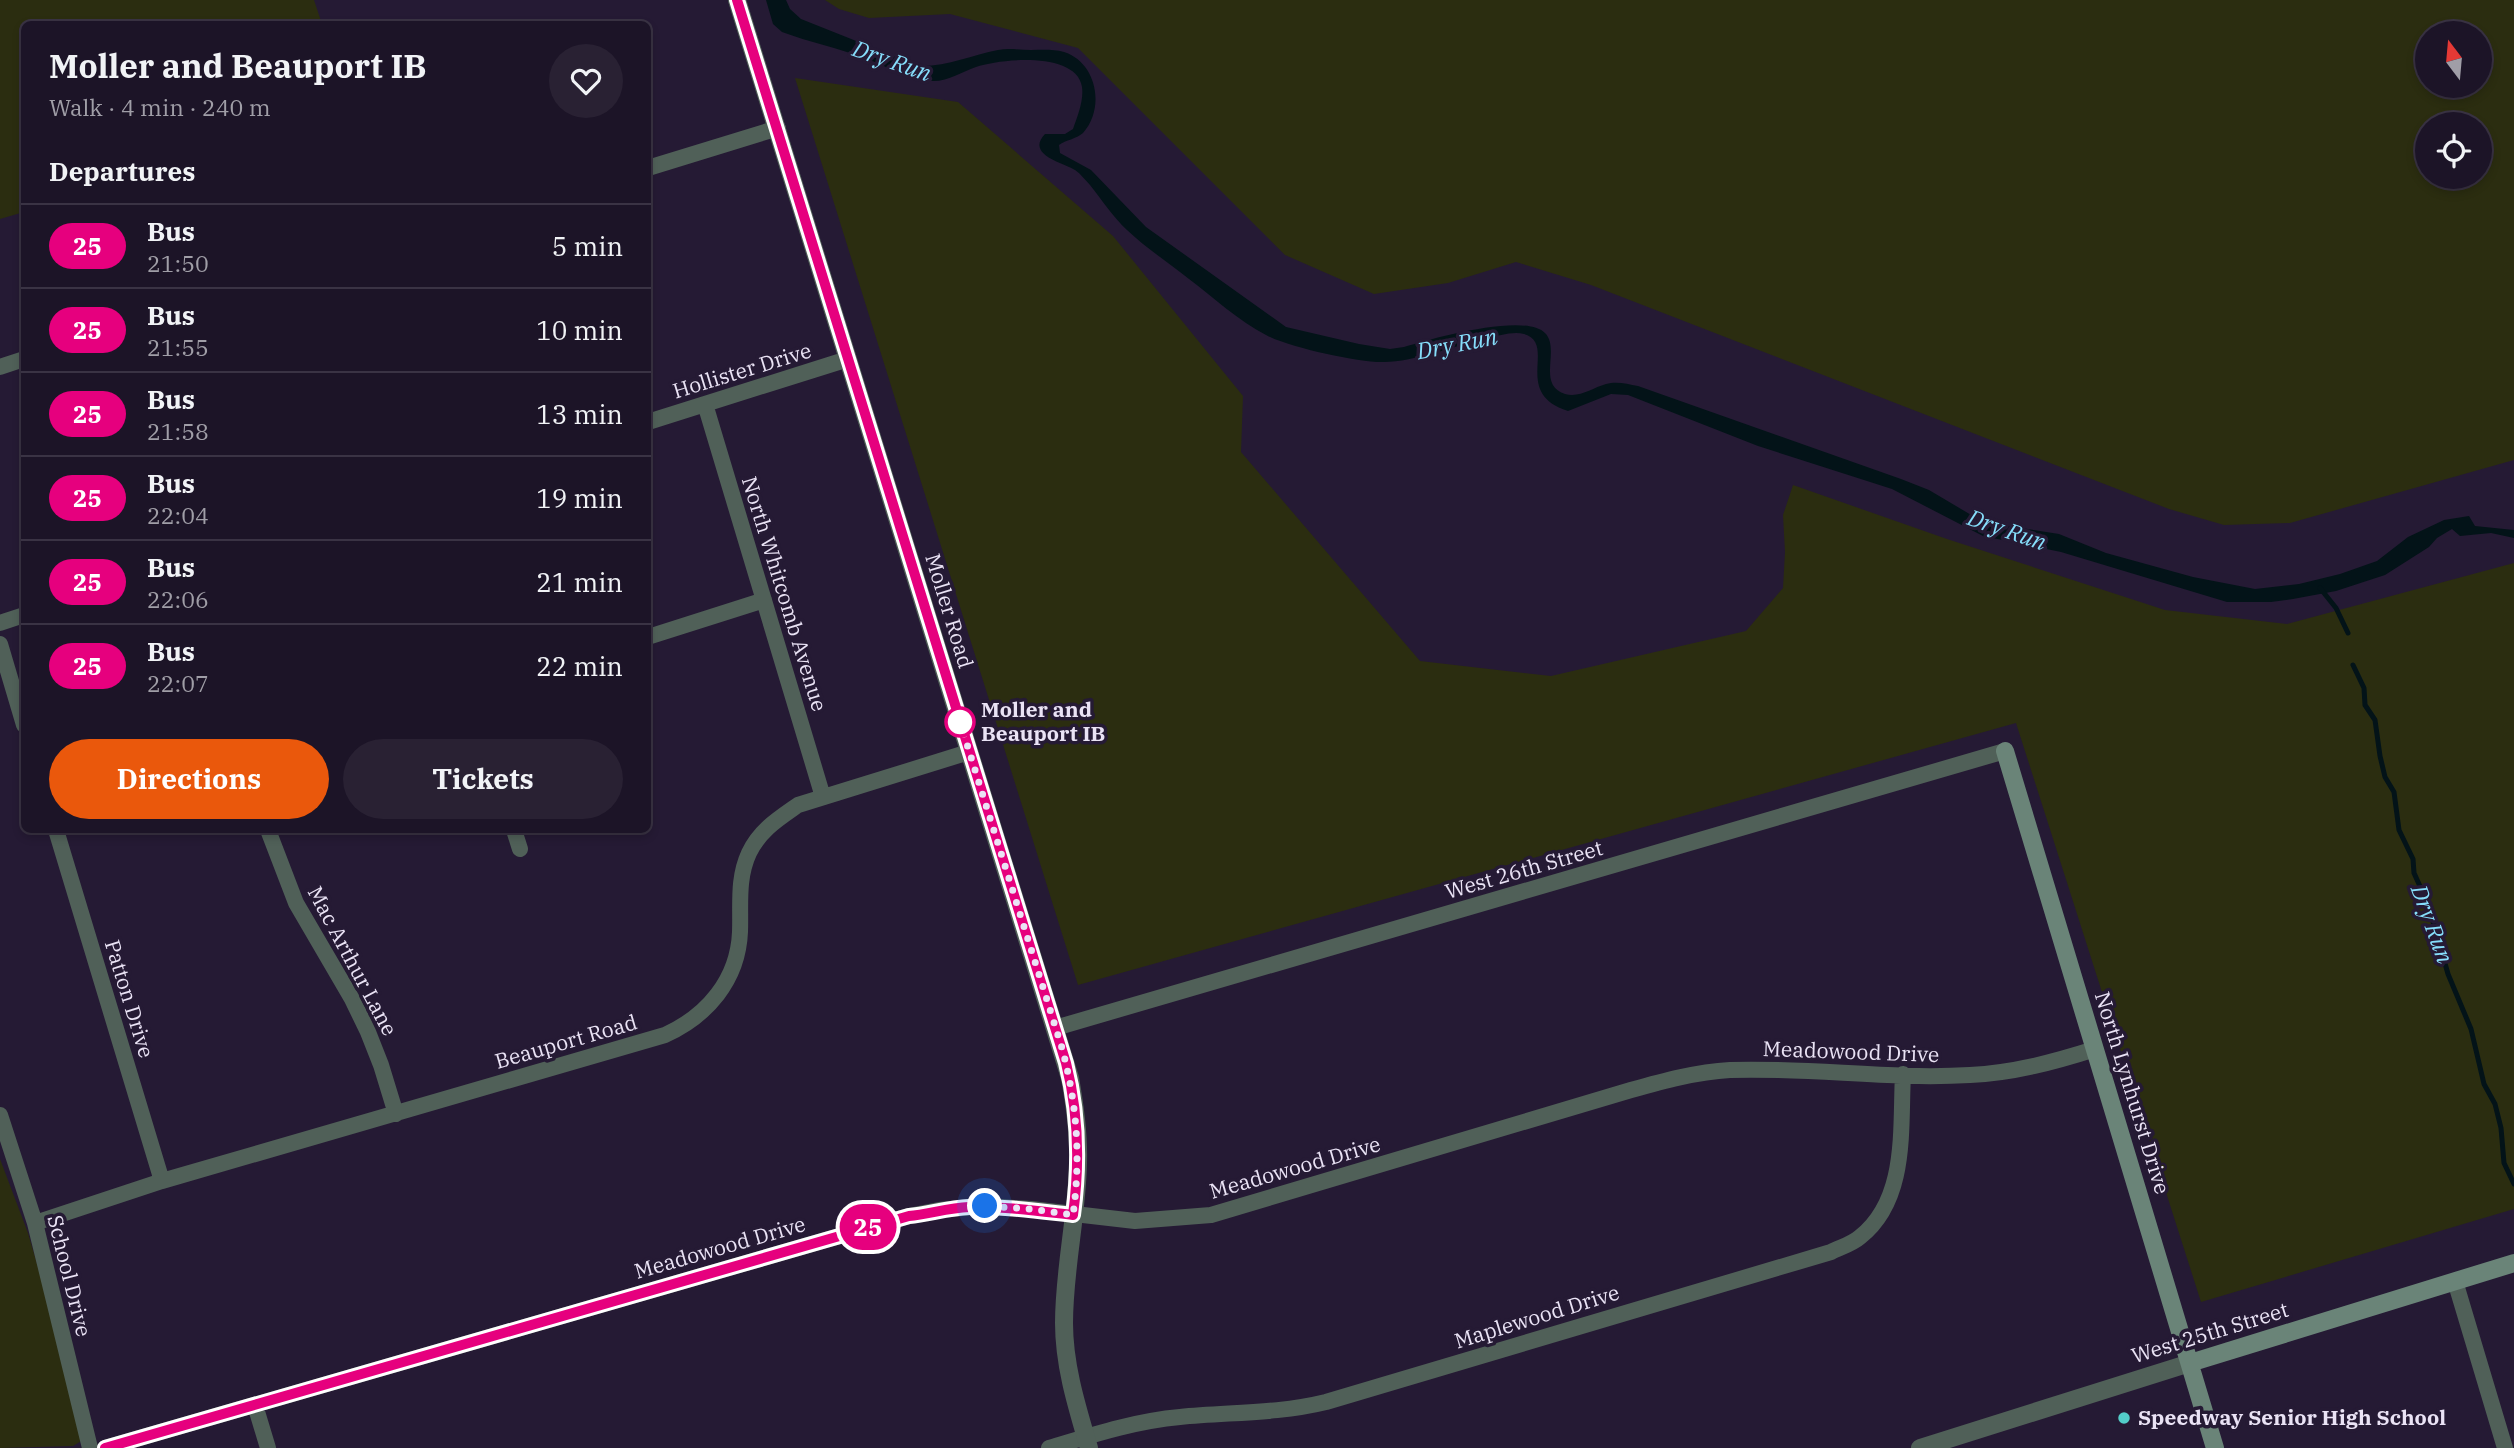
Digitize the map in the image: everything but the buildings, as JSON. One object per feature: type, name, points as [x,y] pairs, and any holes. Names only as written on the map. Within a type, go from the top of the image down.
[{"type":"main road","name":"North Lynhurst Drive","points":[[2005,751],[2215,1448]]},
{"type":"main road","name":"West 25th Street","points":[[2190,1363],[2514,1263]]},
{"type":"street","name":"Moller Road","points":[[737,0],[1070,1078],[1078,1163],[1065,1290],[1064,1330],[1070,1377],[1088,1442]]},
{"type":"street","points":[[651,167],[778,128]]},
{"type":"street","name":"Hollister Drive","points":[[651,421],[848,359]]},
{"type":"street","points":[[0,367],[21,360]]},
{"type":"street","name":"North Whitcomb Avenue","points":[[705,404],[823,797]]},
{"type":"street","points":[[651,636],[764,600]]},
{"type":"street","points":[[0,623],[21,616]]},
{"type":"street","points":[[0,644],[21,716]]},
{"type":"street","name":"West 26th Street","points":[[1055,1028],[2005,751]]},
{"type":"street","name":"Beauport Road","points":[[34,1223],[162,1181],[665,1035],[699,1015],[724,985],[736,956],[740,932],[740,880],[750,852],[762,833],[778,817],[798,805],[969,752]]},
{"type":"street","name":"Patton Drive","points":[[57,833],[162,1181]]},
{"type":"street","name":"Mac Arthur Lane","points":[[269,833],[296,903],[352,999],[368,1032],[386,1078],[396,1114]]},
{"type":"street","points":[[515,833],[520,849]]},
{"type":"street","name":"Meadowood Drive","points":[[105,1448],[909,1216],[985,1206],[1113,1220],[1158,1221],[1226,1212],[1631,1090],[1690,1076],[1727,1070],[1765,1069],[1960,1076],[2050,1063],[2095,1049]]},
{"type":"street","name":"Maplewood Drive","points":[[1049,1448],[1088,1442],[1126,1426],[1166,1419],[1262,1413],[1318,1404],[1831,1252],[1853,1242],[1866,1232],[1889,1200],[1896,1177],[1903,1074]]},
{"type":"street","name":"School Drive","points":[[0,1115],[34,1223],[90,1448]]},
{"type":"street","points":[[2455,1281],[2505,1448]]},
{"type":"street","name":"West 25th Street","points":[[1920,1448],[2190,1363]]},
{"type":"street","points":[[255,1405],[268,1448]]},
{"type":"green space","points":[[0,0],[314,0],[321,21],[21,21],[21,213],[0,219]]},
{"type":"green space","points":[[825,0],[2514,0],[2514,460],[2290,523],[2224,525],[2169,509],[1591,285],[1516,262],[1448,283],[1374,294],[1285,255],[1078,48],[950,14],[869,18],[839,9]]},
{"type":"green space","points":[[795,78],[958,102],[1113,236],[1243,396],[1241,452],[1420,661],[1551,676],[1746,631],[1783,588],[1783,515],[1793,485],[1947,539],[2165,610],[2287,624],[2514,563],[2514,1209],[2201,1302],[2016,723],[1078,985]]},
{"type":"green space","points":[[0,1159],[28,1233],[85,1429],[83,1440],[73,1446],[0,1448]]},
{"type":"water","name":"Dry Run","points":[[766,0],[786,0],[790,9],[801,19],[919,66],[939,65],[1006,49],[1056,50],[1075,57],[1090,75],[1096,99],[1090,122],[1083,133],[1059,145],[1060,153],[1091,170],[1146,227],[1286,327],[1390,349],[1477,329],[1518,325],[1534,327],[1545,333],[1549,340],[1552,383],[1565,394],[1581,394],[1610,383],[1638,386],[1929,490],[1983,522],[2059,534],[2106,553],[2193,577],[2255,589],[2299,584],[2377,561],[2408,537],[2444,520],[2469,516],[2475,526],[2514,530],[2514,538],[2491,533],[2460,536],[2452,529],[2385,575],[2336,591],[2271,602],[2227,602],[2061,552],[1983,536],[1892,489],[1758,446],[1628,395],[1611,394],[1568,411],[1551,403],[1542,393],[1538,381],[1537,348],[1533,339],[1524,334],[1501,335],[1422,356],[1384,362],[1342,357],[1276,340],[1256,330],[1150,249],[1127,230],[1077,172],[1043,153],[1040,141],[1045,134],[1065,134],[1073,129],[1080,109],[1082,87],[1077,76],[1067,68],[1037,61],[1003,61],[976,67],[943,80],[922,80],[855,54],[782,32],[773,24]]},
{"type":"waterway","points":[[2320,588],[2336,608],[2348,633]]},
{"type":"waterway","name":"Dry Run","points":[[2353,665],[2364,688],[2365,705],[2375,720],[2385,777],[2394,792],[2399,830],[2413,859],[2414,873],[2428,904],[2448,974],[2471,1029],[2484,1084],[2495,1104],[2501,1128],[2504,1163],[2514,1184]]},
{"type":"bus line","name":"25","points":[[105,1448],[909,1216],[985,1206],[1073,1215],[1078,1163],[1077,1132],[1066,1063],[737,0]]},
{"type":"place","name":"Moller and Beauport IB","points":[[960,722]]},
{"type":"place","name":"Speedway Senior High School","points":[[2124,1418]]},
{"type":"route","points":[[960,722],[1062,1048],[1075,1108],[1077,1132],[1078,1163],[1073,1215],[985,1206]]}]
